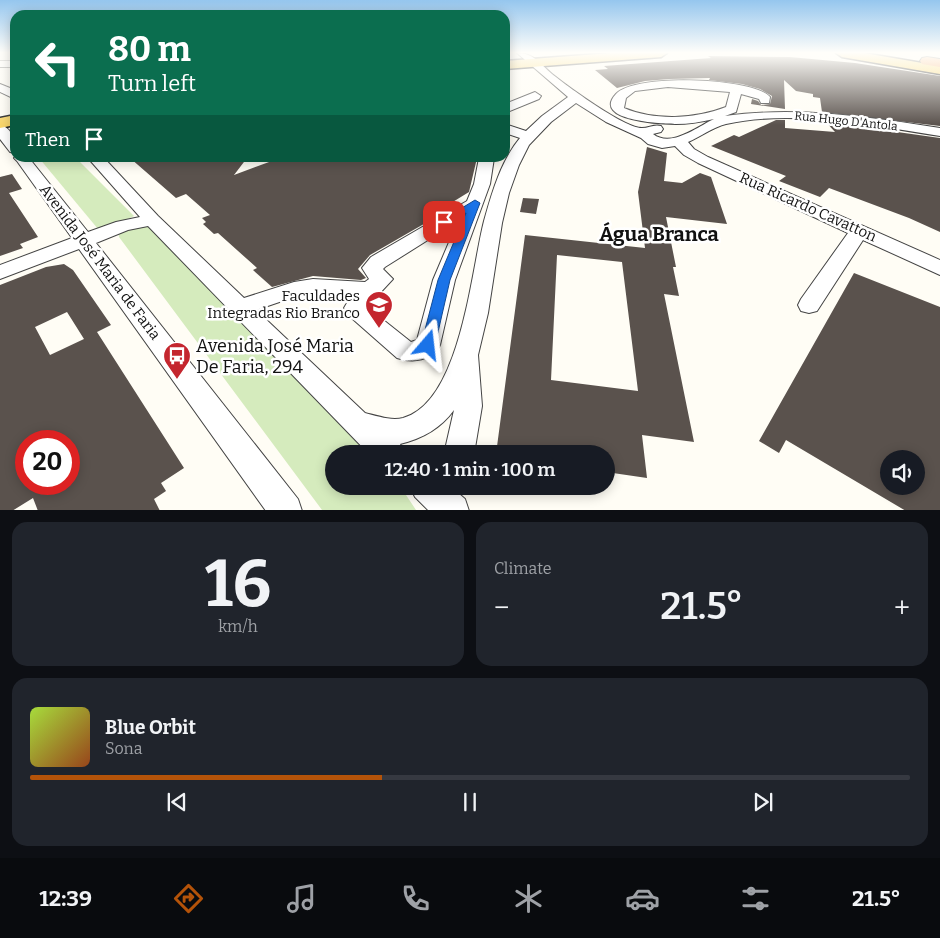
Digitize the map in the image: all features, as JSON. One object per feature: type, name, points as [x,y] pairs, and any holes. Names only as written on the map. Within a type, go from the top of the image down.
[{"type":"street","name":"Rua Ricardo Cavatton","points":[[550,77],[575,98],[621,126],[663,144],[673,135]]},
{"type":"street","points":[[736,91],[732,109],[681,120],[667,121],[634,117],[618,110],[617,106],[618,100],[629,89],[678,82],[736,91],[759,95],[764,97],[764,108]]},
{"type":"street","points":[[510,107],[535,96]]},
{"type":"street","points":[[357,424],[390,431],[404,430],[436,412],[446,399],[466,357],[499,201],[511,164],[528,136],[542,122],[575,98]]},
{"type":"street","name":"Rua Hugo D'Antola","points":[[646,136],[647,131],[673,135],[764,108],[940,132]]},
{"type":"street","name":"Rua Ricardo Cavatton","points":[[597,113],[673,135],[689,152],[703,160],[940,268]]},
{"type":"street","points":[[0,129],[10,142]]},
{"type":"street","points":[[510,130],[528,136]]},
{"type":"street","name":"Avenida José Maria de Faria","points":[[25,162],[286,510]]},
{"type":"street","points":[[100,162],[152,220],[380,445]]},
{"type":"street","points":[[475,203],[378,262],[372,268],[374,273],[382,280],[361,298],[355,308],[406,351],[417,351],[428,345],[444,280],[475,203],[482,184],[486,162]]},
{"type":"street","points":[[0,272],[40,257],[89,247],[123,226],[152,220]]},
{"type":"street","points":[[809,305],[859,230]]},
{"type":"street","points":[[240,307],[294,289],[313,286],[370,290]]},
{"type":"street","points":[[461,445],[469,414],[470,394],[466,357]]},
{"type":"green space","points":[[42,162],[80,162],[134,216],[122,222],[98,229]]},
{"type":"green space","points":[[151,226],[360,445],[325,445],[325,495],[406,495],[416,510],[322,510],[119,237],[118,231],[125,227]]},
{"type":"building","points":[[603,77],[940,77],[940,126],[822,112],[820,98],[813,97],[813,94],[796,91],[784,80],[785,109],[751,104],[752,99],[758,101],[761,105],[770,104],[772,96],[760,89],[742,84],[709,80],[710,78],[645,81],[617,88]]},
{"type":"building","points":[[776,120],[785,120],[785,128],[835,132],[826,122],[940,138],[940,232],[909,218],[829,188],[820,197],[779,181],[786,176],[711,146],[734,135],[739,137]]},
{"type":"building","points":[[647,147],[667,153],[664,181],[682,183],[700,173],[711,177],[727,224],[666,217],[676,267],[673,267],[679,296],[664,294],[694,442],[642,435],[647,478],[615,473],[615,445],[497,445],[525,235],[645,248],[638,192]],"holes":[[[557,255],[622,262],[638,391],[551,380]]]},
{"type":"building","points":[[135,162],[244,162],[234,175],[269,162],[476,162],[469,192],[425,219],[429,221],[370,255],[358,269],[366,278],[361,280],[313,276],[272,287],[253,270],[257,268],[218,233],[214,234],[203,224],[206,222],[202,218],[210,215],[186,194],[176,198]]},
{"type":"building","points":[[12,174],[22,189],[9,193],[38,237],[20,244],[23,248],[0,256],[0,177]]},
{"type":"building","points":[[523,198],[539,199],[536,214],[520,212]]},
{"type":"building","points":[[64,264],[73,270],[111,325],[97,332],[184,468],[161,483],[166,491],[154,499],[160,510],[38,510],[33,498],[14,510],[0,510],[0,285],[46,267]],"holes":[[[67,312],[84,339],[50,355],[35,327]]]},
{"type":"building","points":[[854,273],[940,307],[940,510],[904,510],[786,440],[779,453],[759,441]]},
{"type":"place","name":"Faculdades Integradas Rio Branco","points":[[379,329]]},
{"type":"place","name":"Avenida José Maria De Faria, 294","points":[[177,380]]},
{"type":"district","name":"Água Branca","points":[[659,234]]},
{"type":"route","points":[[428,345],[444,280],[475,203],[444,222]]}]
